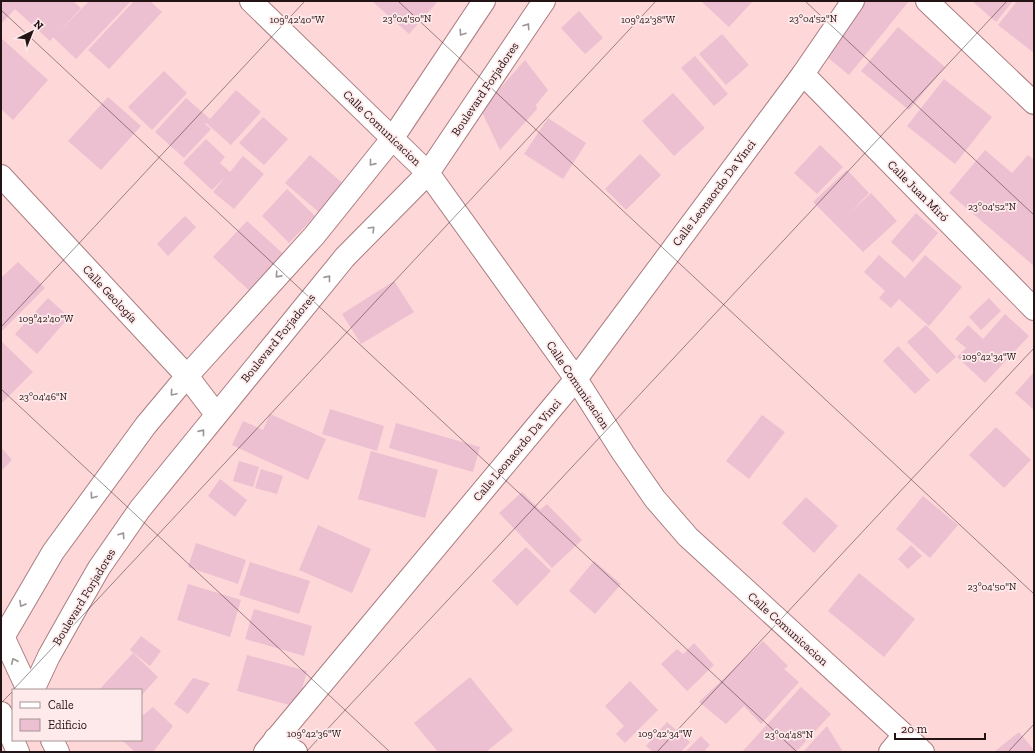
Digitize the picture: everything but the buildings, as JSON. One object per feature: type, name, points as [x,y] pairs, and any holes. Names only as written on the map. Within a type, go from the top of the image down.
[{"type":"street","name":"Calle Comunicacion","points":[[251,1],[428,173],[576,379],[623,453],[655,499],[688,537],[923,752]]},
{"type":"street","points":[[28,689],[2,637],[53,552],[146,425],[187,376],[314,236],[392,139],[484,1]]},
{"type":"street","name":"Boulevard Forjadores","points":[[33,689],[49,656],[100,568],[140,509],[345,257],[428,173],[544,1]]},
{"type":"street","name":"Calle Leonaordo Da Vinci","points":[[270,745],[576,379],[803,74],[852,1]]},
{"type":"street","points":[[927,1],[1034,103]]},
{"type":"street","name":"Calle Juan Miró","points":[[803,74],[1034,309]]},
{"type":"street","name":"Calle Geología","points":[[1,176],[187,376],[216,414]]},
{"type":"street","points":[[1,714],[11,745]]},
{"type":"street","points":[[890,752],[904,735]]},
{"type":"street","points":[[52,741],[58,752]]},
{"type":"street","points":[[270,745],[296,752]]}]
